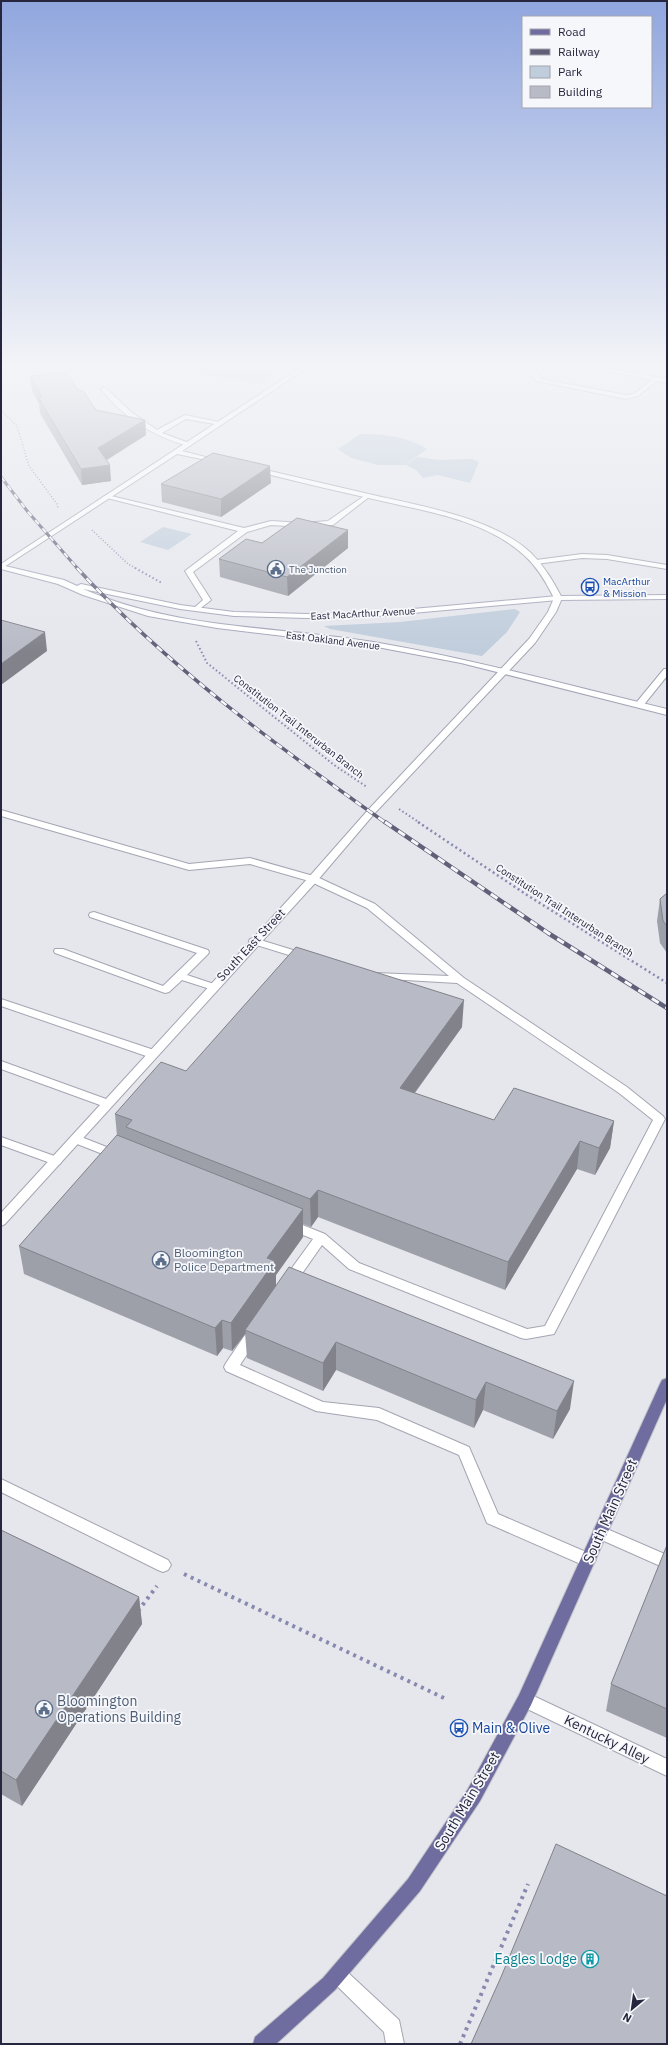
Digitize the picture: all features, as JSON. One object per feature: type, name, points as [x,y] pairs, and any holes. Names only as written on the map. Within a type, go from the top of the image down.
[{"type":"main road","name":"South Main Street","points":[[262,2044],[338,1975],[418,1879],[474,1795],[525,1700],[667,1384]]},
{"type":"street","points":[[1,567],[162,461]]},
{"type":"street","points":[[219,461],[230,464]]},
{"type":"street","points":[[245,468],[433,511],[468,522],[513,543],[536,562],[550,578],[558,598]]},
{"type":"street","points":[[197,609],[207,600],[189,571],[244,530],[271,523],[303,525],[330,523],[367,496]]},
{"type":"street","points":[[107,497],[244,530]]},
{"type":"street","points":[[536,562],[582,556],[667,567]]},
{"type":"street","name":"East Oakland Avenue","points":[[1,567],[61,582],[113,603],[148,614],[187,622],[350,641],[504,671],[667,712]]},
{"type":"street","name":"East MacArthur Avenue","points":[[61,582],[180,607],[263,615],[343,616],[558,598],[667,597]]},
{"type":"street","name":"South East Street","points":[[1,1221],[384,799],[532,641],[552,612],[558,598]]},
{"type":"street","points":[[639,705],[667,671]]},
{"type":"street","points":[[1,813],[189,867],[250,860],[313,879],[371,906],[460,980],[623,1090],[659,1119],[549,1330],[526,1334],[354,1266],[321,1237],[276,1219]]},
{"type":"street","points":[[60,951],[165,990],[204,952],[94,915]]},
{"type":"street","points":[[254,942],[312,960]]},
{"type":"street","points":[[362,975],[460,980]]},
{"type":"street","points":[[180,976],[213,987]]},
{"type":"street","points":[[1,1002],[153,1054]]},
{"type":"street","points":[[1,1065],[108,1104]]},
{"type":"street","points":[[76,1139],[128,1160]]},
{"type":"street","points":[[1,1140],[56,1162]]},
{"type":"street","points":[[280,1295],[321,1237]]},
{"type":"street","points":[[262,1321],[230,1367],[321,1407],[379,1414],[464,1451],[492,1518],[588,1560]]},
{"type":"street","points":[[1,1485],[163,1565]]},
{"type":"street","points":[[600,1532],[663,1560]]},
{"type":"street","name":"Kentucky Alley","points":[[525,1700],[667,1768]]},
{"type":"street","points":[[338,1975],[392,2027],[395,2044]]},
{"type":"path","points":[[28,461],[29,466],[57,504],[59,510],[73,520],[94,531],[128,564],[172,589],[180,607]]},
{"type":"path","name":"Constitution Trail Interurban Branch","points":[[187,622],[207,664],[334,765],[527,895],[667,983]]},
{"type":"path","points":[[179,1577],[183,1573],[444,1698]]},
{"type":"path","points":[[130,1610],[137,1613],[160,1582]]},
{"type":"path","points":[[460,2044],[528,1884]]},
{"type":"green space","points":[[364,461],[410,461],[405,465],[378,465]]},
{"type":"green space","points":[[411,461],[479,462],[470,483],[438,475],[423,478],[416,470],[406,465]]},
{"type":"green space","points":[[163,527],[192,534],[168,550],[140,542]]},
{"type":"green space","points":[[515,609],[520,612],[507,632],[482,656],[330,629],[324,626],[400,622]]},
{"type":"building","points":[[76,461],[107,461],[110,465],[81,469]]},
{"type":"building","points":[[199,461],[250,461],[270,466],[221,499],[161,484]]},
{"type":"building","points":[[297,518],[348,530],[287,577],[219,559],[246,539],[262,543]]},
{"type":"building","points":[[1,620],[45,632],[1,664]]},
{"type":"building","points":[[667,893],[667,926],[663,921],[660,899]]},
{"type":"building","points":[[296,947],[464,1000],[400,1088],[494,1120],[514,1088],[614,1121],[599,1148],[580,1141],[508,1262],[318,1190],[310,1199],[126,1127],[132,1120],[115,1114],[161,1062],[186,1071]]},
{"type":"building","name":"Bloomington Police Department","points":[[117,1135],[303,1209],[267,1258],[275,1261],[231,1323],[222,1320],[215,1328],[19,1246]]},
{"type":"building","points":[[289,1267],[574,1381],[557,1411],[486,1382],[476,1400],[336,1342],[323,1363],[245,1330]]},
{"type":"building","name":"Bloomington Operations Building","points":[[1,1530],[139,1597],[16,1780],[1,1771]]},
{"type":"building","points":[[667,1545],[667,1709],[611,1684]]},
{"type":"building","name":"Eagles Lodge","points":[[556,1844],[667,1896],[667,2044],[471,2044],[501,1977]]},
{"type":"railway","points":[[1,477],[28,512],[78,569]]},
{"type":"railway","points":[[77,568],[148,639],[186,672],[264,735],[386,823]]},
{"type":"railway","points":[[385,822],[548,933],[667,1008]]},
{"type":"place","name":"The Junction","points":[[276,569]]},
{"type":"place","name":"MacArthur & Mission","points":[[590,587]]},
{"type":"place","name":"Bloomington Police Department","points":[[161,1260]]},
{"type":"place","name":"Bloomington Operations Building","points":[[44,1709]]},
{"type":"place","name":"Main & Olive","points":[[459,1728]]},
{"type":"place","name":"Eagles Lodge","points":[[590,1959]]}]
